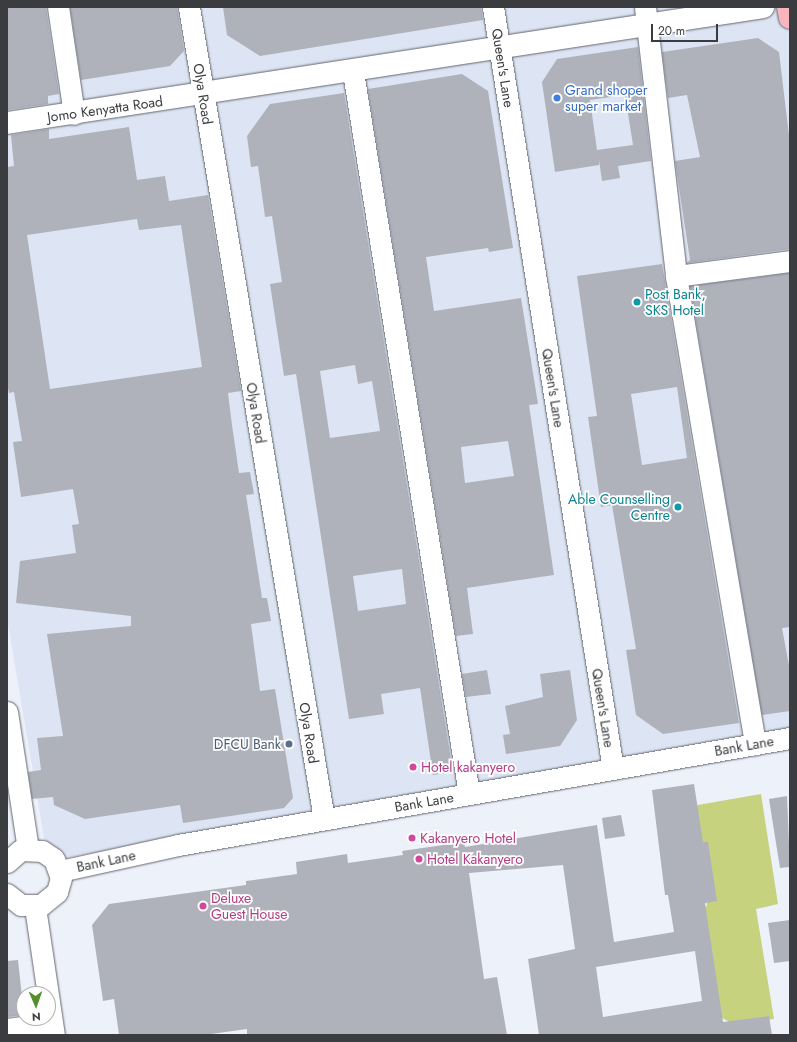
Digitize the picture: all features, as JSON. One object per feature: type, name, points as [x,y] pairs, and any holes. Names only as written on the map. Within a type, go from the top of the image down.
[{"type":"main road","name":"Jomo Kenyatta Road","points":[[7,123],[203,95],[500,48],[646,15],[763,7]]},
{"type":"main road","points":[[788,7],[790,18]]},
{"type":"street","points":[[58,7],[74,114]]},
{"type":"street","name":"Olya Road","points":[[189,7],[324,819]]},
{"type":"street","name":"Queen's Lane","points":[[493,7],[613,769]]},
{"type":"street","points":[[646,15],[676,276],[755,744]]},
{"type":"street","points":[[353,72],[469,794]]},
{"type":"street","points":[[676,276],[790,261]]},
{"type":"street","points":[[7,712],[28,849]]},
{"type":"street","name":"Bank Lane","points":[[60,871],[178,845],[790,738]]},
{"type":"street","points":[[7,862],[15,854],[28,849],[48,854],[60,871],[57,892],[48,902],[35,907],[21,905],[7,894]]},
{"type":"street","points":[[7,1029],[53,1029],[35,907]]},
{"type":"shaded area","points":[[7,7],[790,7],[790,731],[58,859],[45,844],[7,618]]},
{"type":"green space","points":[[761,794],[778,904],[756,909],[774,1019],[733,1024],[717,1015],[699,908],[707,906],[692,806]]},
{"type":"building","points":[[7,7],[46,7],[59,94],[48,96],[48,104],[8,110]]},
{"type":"building","points":[[70,7],[177,7],[184,51],[170,66],[81,80]]},
{"type":"building","points":[[223,7],[481,7],[483,20],[260,56],[227,35]]},
{"type":"building","points":[[758,38],[779,52],[790,144],[790,249],[687,263],[690,260],[675,161],[700,157],[687,95],[668,98],[662,52]]},
{"type":"building","points":[[638,47],[651,161],[618,166],[620,178],[602,181],[599,160],[599,165],[555,172],[542,82],[557,59]],"holes":[[[625,95],[633,145],[597,150],[590,100]]]},
{"type":"building","points":[[462,74],[488,91],[513,248],[489,252],[488,248],[426,257],[434,311],[521,298],[538,404],[529,405],[554,575],[467,588],[473,634],[456,636],[368,89]],"holes":[[[508,441],[514,476],[465,483],[461,447]]]},
{"type":"building","points":[[344,93],[453,772],[433,775],[420,688],[381,694],[384,714],[349,719],[296,374],[284,376],[270,284],[282,282],[272,216],[265,217],[258,166],[251,167],[247,136],[270,104]],"holes":[[[355,365],[358,384],[372,381],[380,431],[330,438],[320,371]],[[402,569],[406,604],[358,611],[353,576]]]},
{"type":"building","points":[[129,127],[137,180],[165,176],[169,201],[208,195],[241,391],[228,393],[239,473],[250,472],[254,494],[246,495],[262,598],[267,598],[271,621],[251,624],[260,691],[275,689],[293,798],[284,808],[183,823],[180,805],[85,819],[54,805],[53,797],[32,799],[28,772],[41,770],[37,738],[63,736],[47,634],[131,626],[131,616],[16,603],[20,561],[76,553],[72,525],[79,524],[73,489],[21,497],[13,442],[22,441],[14,392],[9,393],[7,383],[7,167],[14,166],[11,135],[49,129],[49,139]],"holes":[[[137,219],[139,230],[181,225],[202,367],[50,389],[27,235]]]},
{"type":"building","points":[[662,264],[739,723],[663,734],[636,715],[626,650],[636,649],[612,505],[601,507],[588,417],[597,416],[577,276]],"holes":[[[677,387],[687,458],[642,465],[631,394]]]},
{"type":"building","points":[[790,273],[790,627],[782,628],[790,671],[790,711],[762,715],[690,286]]},
{"type":"building","points":[[487,670],[491,694],[466,697],[462,674]]},
{"type":"building","points":[[570,670],[577,720],[560,746],[506,754],[503,735],[510,734],[505,706],[543,697],[540,674]]},
{"type":"building","points":[[694,784],[703,842],[708,842],[717,901],[705,903],[723,1022],[769,1016],[772,1035],[539,1035],[528,959],[575,949],[563,865],[469,873],[484,979],[497,977],[507,1035],[247,1035],[247,1029],[204,1035],[119,1035],[114,999],[103,1001],[92,925],[109,904],[246,885],[246,881],[297,874],[296,862],[347,854],[348,863],[403,855],[402,851],[464,842],[465,847],[597,825],[614,942],[674,932],[668,895],[665,895],[652,790]],"holes":[[[695,951],[702,1001],[603,1017],[596,967]]]},
{"type":"building","points":[[787,796],[790,867],[780,868],[769,799]]},
{"type":"building","points":[[621,815],[625,836],[605,839],[602,818]]},
{"type":"building","points":[[790,920],[790,961],[774,963],[768,923]]},
{"type":"building","points":[[18,960],[21,986],[16,986],[16,1016],[7,1017],[7,961]]},
{"type":"place","name":"Grand shoper super market","points":[[557,98]]},
{"type":"place","name":"Post Bank, SKS Hotel","points":[[637,302]]},
{"type":"place","name":"Able Counselling Centre","points":[[678,507]]},
{"type":"place","name":"DFCU Bank","points":[[289,744]]},
{"type":"place","name":"Hotel kakanyero","points":[[413,767]]},
{"type":"place","name":"Kakanyero Hotel","points":[[412,838]]},
{"type":"place","name":"Hotel Kakanyero","points":[[419,859]]},
{"type":"place","name":"Deluxe Guest House","points":[[203,906]]}]
